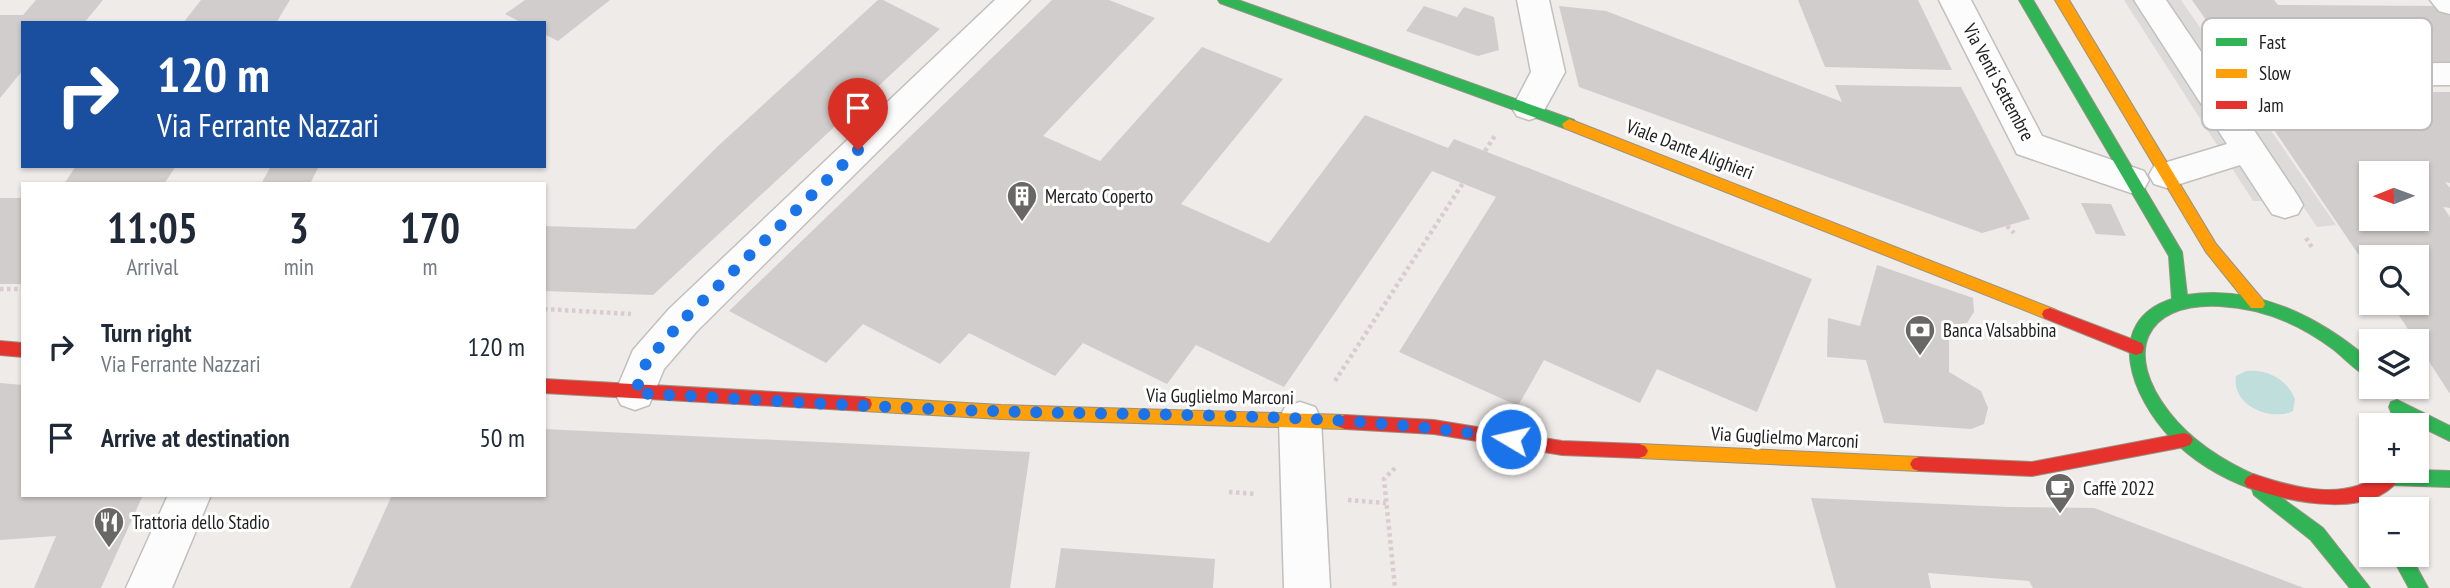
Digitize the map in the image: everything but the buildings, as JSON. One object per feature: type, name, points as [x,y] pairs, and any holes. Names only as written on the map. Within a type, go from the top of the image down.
[{"type":"main road","name":"Viale Dante Alighieri","points":[[1225,0],[1529,108],[2136,348]]},
{"type":"main road","points":[[2026,0],[2177,256],[2180,301]]},
{"type":"main road","points":[[2062,0],[2211,248],[2257,304]]},
{"type":"main road","points":[[2359,360],[2337,341],[2298,318],[2257,304],[2228,298],[2180,301],[2155,313],[2141,328],[2136,348],[2137,369],[2146,393],[2162,417],[2185,440],[2220,466],[2247,480],[2317,534],[2361,588]]},
{"type":"main road","points":[[0,348],[21,350]]},
{"type":"main road","name":"Via Guglielmo Marconi","points":[[546,386],[1001,412],[1300,419],[1434,427],[1562,448],[2032,470],[2185,440]]},
{"type":"main road","points":[[2398,413],[2393,401],[2414,413]]},
{"type":"main road","points":[[2429,422],[2450,434]]},
{"type":"main road","points":[[2429,478],[2450,480]]},
{"type":"main road","points":[[2247,480],[2301,496],[2340,498],[2369,491],[2380,483]]},
{"type":"main road","points":[[2369,491],[2372,497]]},
{"type":"main road","points":[[2407,567],[2418,588]]},
{"type":"street","points":[[635,393],[647,361],[683,320],[1014,0]]},
{"type":"street","points":[[1529,108],[1548,72],[1533,0]]},
{"type":"street","name":"Via Venti Settembre","points":[[1955,0],[2029,145],[2131,180]]},
{"type":"street","points":[[2150,0],[2202,79]]},
{"type":"street","points":[[2446,0],[2450,4]]},
{"type":"street","points":[[2432,74],[2450,74]]},
{"type":"street","points":[[2236,130],[2285,205]]},
{"type":"street","points":[[2167,175],[2249,150]]},
{"type":"street","points":[[1300,419],[1307,588]]},
{"type":"street","points":[[149,588],[189,497]]},
{"type":"path","points":[[1331,386],[1463,183]]},
{"type":"path","points":[[2007,226],[2014,233]]},
{"type":"path","points":[[0,289],[21,289]]},
{"type":"path","points":[[546,309],[641,314]]},
{"type":"path","points":[[1395,588],[1384,479],[1399,463]]},
{"type":"path","points":[[1229,492],[1265,494]]},
{"type":"path","points":[[1346,500],[1386,503]]},
{"type":"shaded area","points":[[2124,0],[2134,0],[2202,105],[2202,122]]},
{"type":"shaded area","points":[[2163,0],[2181,0],[2202,30],[2202,57]]},
{"type":"shaded area","points":[[2207,130],[2218,130],[2264,201],[2253,201]]},
{"type":"shaded area","points":[[2251,130],[2271,130],[2336,225],[2317,227]]},
{"type":"water","points":[[2246,371],[2269,374],[2282,381],[2295,399],[2293,411],[2274,414],[2246,403],[2236,386],[2236,376]]},
{"type":"traffic: fast","points":[[1225,0],[1569,124]]},
{"type":"traffic: fast","points":[[2026,0],[2177,256],[2180,301]]},
{"type":"traffic: fast","points":[[2253,482],[2196,450],[2163,418],[2142,379],[2138,358],[2139,338],[2147,321],[2172,305],[2193,300],[2243,302],[2267,307],[2311,326],[2359,360]]},
{"type":"traffic: fast","points":[[2397,407],[2450,434]]},
{"type":"traffic: fast","points":[[2429,478],[2450,479]]},
{"type":"traffic: fast","points":[[2260,490],[2317,534],[2361,588]]},
{"type":"traffic: fast","points":[[2407,567],[2419,588]]},
{"type":"traffic: slow","points":[[2062,0],[2211,248],[2257,304]]},
{"type":"traffic: slow","points":[[1569,124],[2050,314]]},
{"type":"traffic: slow","points":[[864,404],[1001,412],[1345,422]]},
{"type":"traffic: slow","points":[[1639,451],[1919,464]]},
{"type":"traffic: jam","points":[[2050,314],[2136,348]]},
{"type":"traffic: jam","points":[[0,348],[21,350]]},
{"type":"traffic: jam","points":[[546,386],[864,404]]},
{"type":"traffic: jam","points":[[1345,422],[1434,427],[1562,448],[1639,451]]},
{"type":"traffic: jam","points":[[1919,464],[2032,469],[2184,440]]},
{"type":"traffic: jam","points":[[2253,482],[2289,492],[2327,498],[2365,492],[2382,483]]},
{"type":"place","name":"Mercato Coperto","points":[[1022,223]]},
{"type":"place","name":"Banca Valsabbina","points":[[1920,357]]},
{"type":"place","name":"Caffè 2022","points":[[2060,515]]},
{"type":"place","name":"Trattoria dello Stadio","points":[[109,549]]},
{"type":"route","points":[[858,150],[683,320],[647,361],[635,393],[1001,412],[1300,419],[1434,427],[1511,439]]}]
